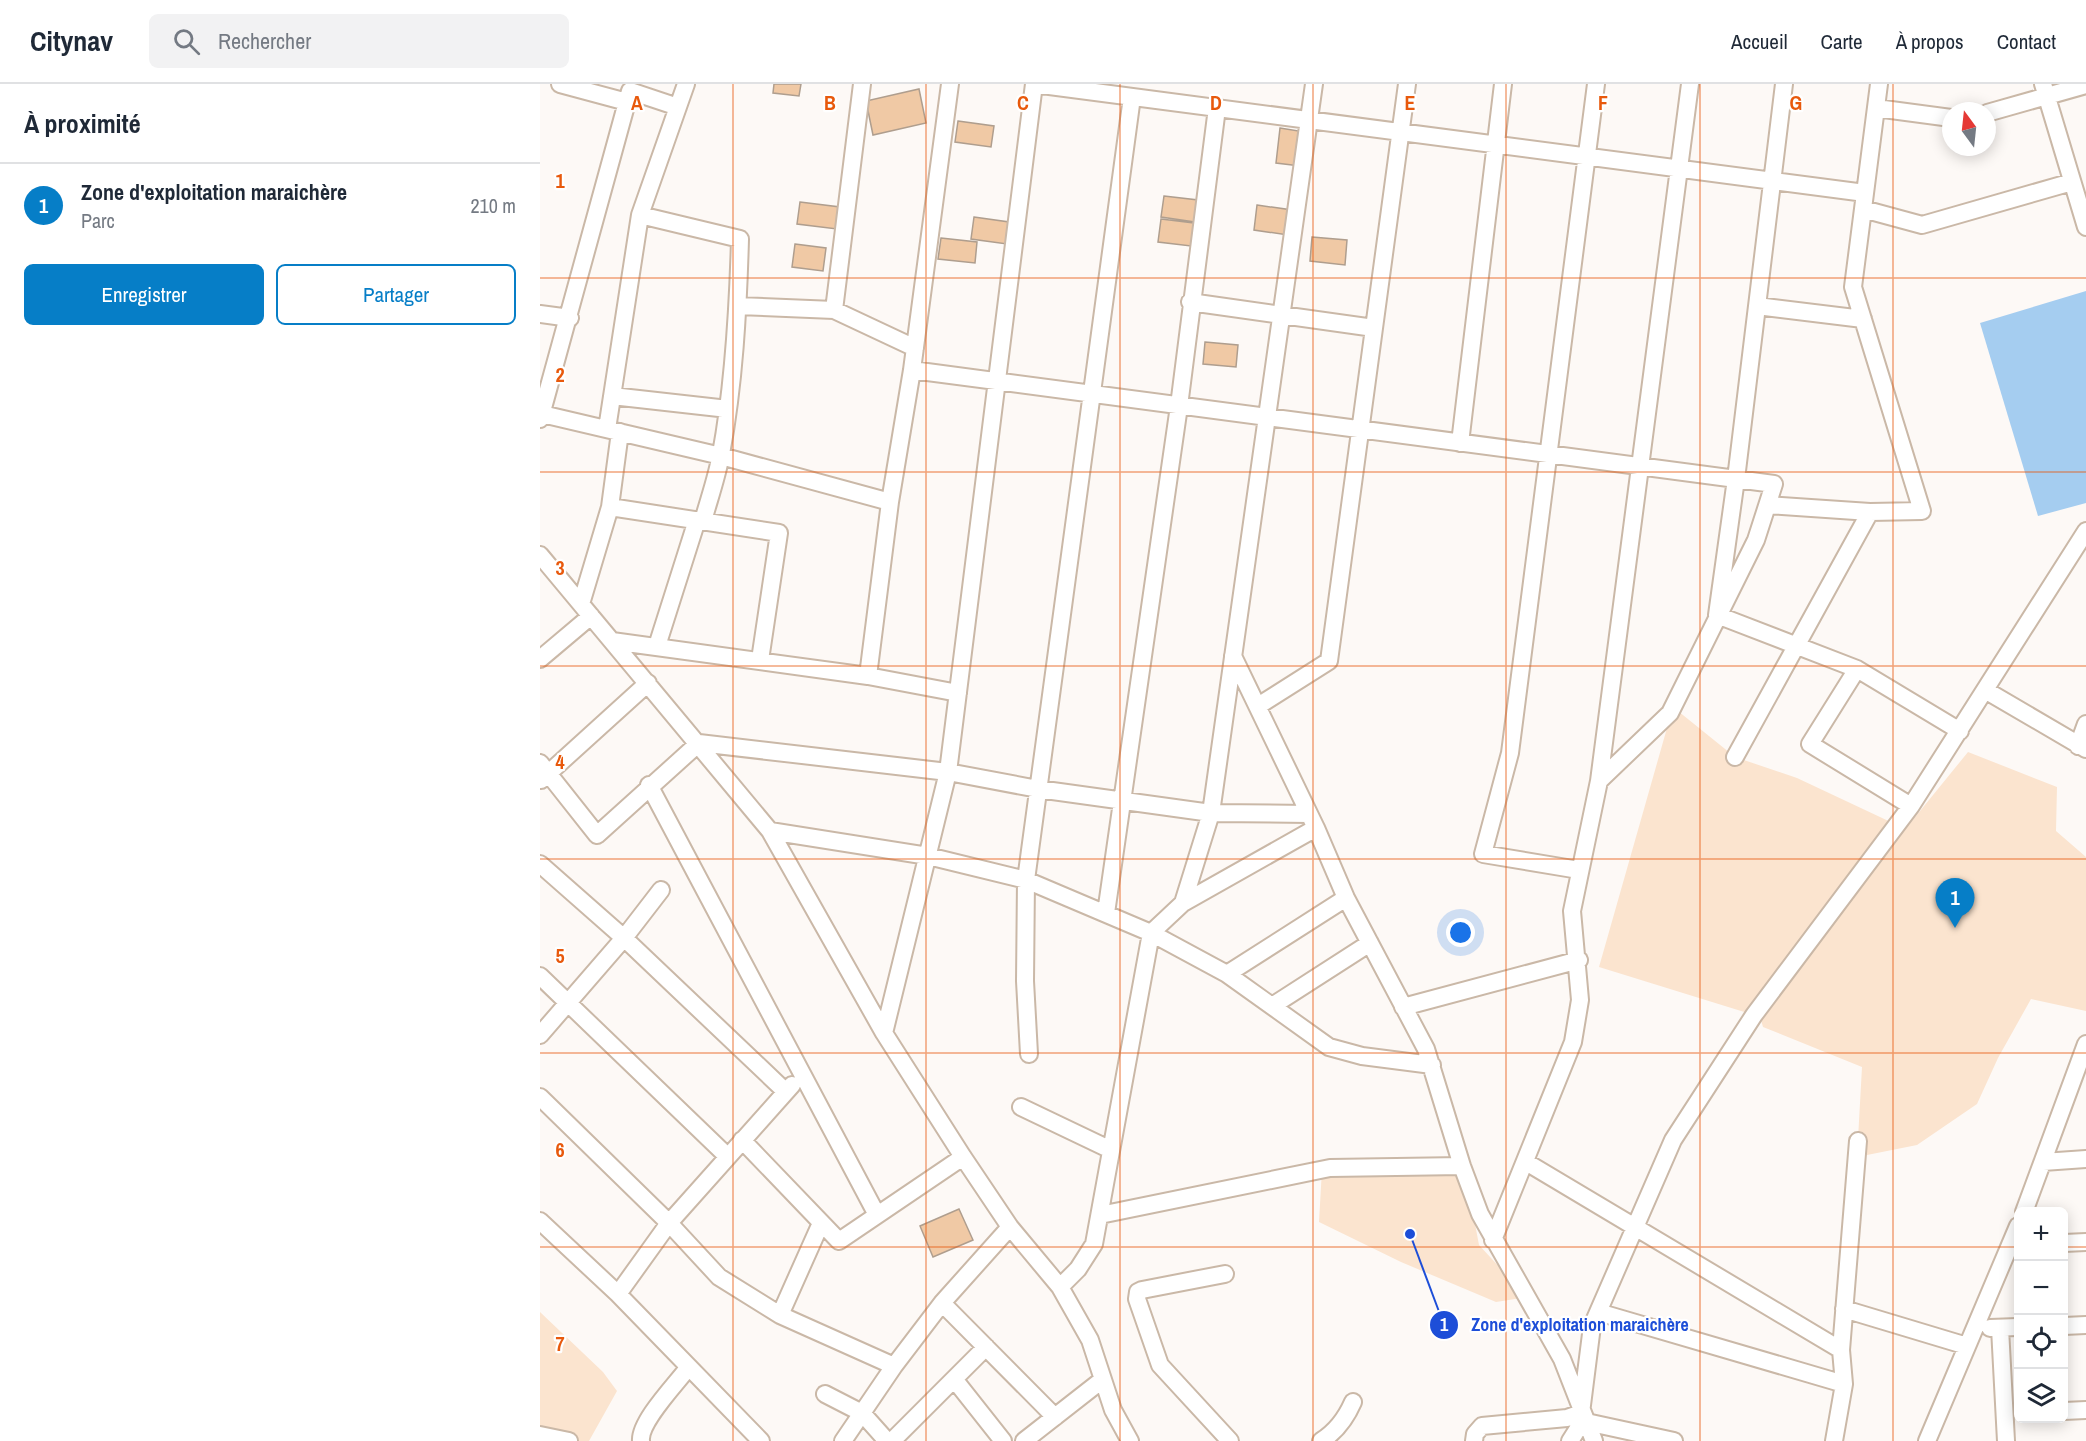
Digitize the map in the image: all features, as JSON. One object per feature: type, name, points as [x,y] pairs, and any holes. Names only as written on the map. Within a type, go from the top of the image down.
[{"type":"street","points":[[540,658],[586,610],[610,507],[614,431],[612,396],[640,214],[686,84]]},
{"type":"street","points":[[834,310],[862,84]]},
{"type":"street","points":[[868,676],[890,502],[912,370],[950,84]]},
{"type":"street","points":[[885,1033],[948,772],[1034,84],[1772,180],[1864,201],[1922,225],[2073,182]]},
{"type":"street","points":[[1183,903],[1211,813],[1314,84]]},
{"type":"street","points":[[1258,706],[1329,661],[1407,84]]},
{"type":"street","points":[[1460,443],[1503,84]]},
{"type":"street","points":[[1579,870],[1483,854],[1510,753],[1596,84]]},
{"type":"street","points":[[1493,1240],[1573,1042],[1580,999],[1579,960],[1572,933],[1572,911],[1599,781],[1690,84]]},
{"type":"street","points":[[1717,615],[1736,479],[1784,84]]},
{"type":"street","points":[[1767,505],[1870,512],[1922,511],[1853,287],[1880,84]]},
{"type":"street","points":[[568,85],[627,102]]},
{"type":"street","points":[[1996,109],[2045,90],[2086,85]]},
{"type":"street","points":[[2045,90],[2086,227]]},
{"type":"street","points":[[678,107],[630,91],[570,318],[541,417],[721,456],[890,502]]},
{"type":"street","points":[[1029,1054],[1025,981],[1026,880],[1132,97]]},
{"type":"street","points":[[1106,913],[1124,801],[1179,406],[1190,302],[1217,108]]},
{"type":"street","points":[[1876,108],[1942,117]]},
{"type":"street","points":[[640,214],[740,239],[738,306],[721,456],[657,646]]},
{"type":"street","points":[[1190,302],[1374,328]]},
{"type":"street","points":[[738,306],[834,310],[915,348]]},
{"type":"street","points":[[1757,306],[1863,319]]},
{"type":"street","points":[[540,314],[570,318]]},
{"type":"street","points":[[912,370],[1774,484],[1756,540],[1717,615],[1671,713],[1599,781]]},
{"type":"street","points":[[612,396],[728,409]]},
{"type":"street","points":[[610,507],[778,533],[760,660]]},
{"type":"street","points":[[1735,757],[1870,512]]},
{"type":"street","points":[[1474,1441],[1475,1434],[1482,1426],[1567,1418],[1581,1413],[1592,1326],[1673,1140],[1754,1015],[1911,806],[2086,531]]},
{"type":"street","points":[[540,555],[770,831],[885,1033],[963,1157],[1010,1227],[1060,1287],[1090,1340],[1113,1410],[1130,1441]]},
{"type":"street","points":[[1717,615],[1857,669],[1960,731]]},
{"type":"street","points":[[612,640],[868,676],[958,693]]},
{"type":"street","points":[[1233,656],[1313,821],[1346,898],[1432,1065],[1462,1166],[1493,1240],[1562,1359],[1581,1402],[1594,1441]]},
{"type":"street","points":[[1857,669],[1810,744],[1911,806]]},
{"type":"street","points":[[648,683],[543,773],[597,835],[649,785],[699,743],[948,772],[1038,789],[1211,813],[1313,821]]},
{"type":"street","points":[[1985,690],[2082,748],[2086,724]]},
{"type":"street","points":[[649,785],[877,1215]]},
{"type":"street","points":[[1060,1287],[1078,1269],[1094,1244],[1151,933],[1183,903],[1313,821]]},
{"type":"street","points":[[770,831],[928,856],[1026,880],[1151,933],[1227,974],[1329,1047],[1362,1056],[1432,1065]]},
{"type":"street","points":[[540,864],[624,938],[785,1091]]},
{"type":"street","points":[[540,1035],[624,938],[661,890]]},
{"type":"street","points":[[1227,974],[1346,898]]},
{"type":"street","points":[[1272,1006],[1370,943]]},
{"type":"street","points":[[1403,1007],[1579,960]]},
{"type":"street","points":[[540,976],[728,1156]]},
{"type":"street","points":[[2026,1207],[2081,1074],[2086,1044]]},
{"type":"street","points":[[618,1294],[669,1223],[785,1091],[802,1075]]},
{"type":"street","points":[[540,1097],[669,1223],[719,1277],[780,1315],[894,1366]]},
{"type":"street","points":[[1021,1107],[1111,1150]]},
{"type":"street","points":[[742,1140],[839,1241],[963,1157]]},
{"type":"street","points":[[1834,1441],[1844,1384],[1841,1350],[1858,1141]]},
{"type":"street","points":[[2043,1162],[2086,1159]]},
{"type":"street","points":[[1526,1162],[1841,1350]]},
{"type":"street","points":[[1100,1215],[1330,1168],[1462,1166]]},
{"type":"street","points":[[540,1221],[618,1294],[761,1441]]},
{"type":"street","points":[[780,1315],[821,1223]]},
{"type":"street","points":[[843,1441],[894,1366],[942,1303],[1010,1227]]},
{"type":"street","points":[[2068,1244],[2086,1242]]},
{"type":"street","points":[[1927,1441],[1967,1346],[2014,1249]]},
{"type":"street","points":[[1226,1274],[1142,1290],[1138,1292],[1137,1299],[1160,1365],[1230,1441]]},
{"type":"street","points":[[942,1303],[1055,1417]]},
{"type":"street","points":[[1844,1309],[1967,1346]]},
{"type":"street","points":[[1598,1312],[1844,1384]]},
{"type":"street","points":[[2068,1326],[2086,1325]]},
{"type":"street","points":[[1977,1328],[2014,1327]]},
{"type":"street","points":[[2000,1328],[2011,1414],[2006,1441]]},
{"type":"street","points":[[892,1441],[986,1347]]},
{"type":"street","points":[[641,1441],[641,1433],[656,1408],[688,1368]]},
{"type":"street","points":[[954,1379],[1003,1441]]},
{"type":"street","points":[[1024,1441],[1102,1380]]},
{"type":"street","points":[[825,1394],[862,1413],[887,1441]]},
{"type":"street","points":[[1321,1441],[1331,1435],[1347,1417],[1353,1402]]},
{"type":"street","points":[[2068,1411],[2086,1410]]},
{"type":"street","points":[[1570,1441],[1577,1430],[1587,1424],[1607,1426],[1674,1441]]},
{"type":"shaded area","points":[[1673,707],[1735,757],[1797,778],[1897,825],[1773,992],[1968,752],[2057,787],[2056,831],[2086,857],[2086,1011],[2031,999],[1998,1058],[1977,1104],[1917,1145],[1857,1157],[1862,1067],[1763,1027],[1758,1010],[1754,1015],[1599,967]]},
{"type":"shaded area","points":[[1322,1169],[1466,1176],[1479,1245],[1527,1297],[1496,1302],[1401,1262],[1319,1222]]},
{"type":"shaded area","points":[[540,1312],[603,1372],[617,1391],[589,1441],[578,1441],[540,1430]]},
{"type":"water","points":[[2086,291],[2086,503],[2038,516],[1980,323]]},
{"type":"building","points":[[774,84],[801,84],[799,96],[773,93]]},
{"type":"building","points":[[919,89],[926,123],[873,135],[866,101]]},
{"type":"building","points":[[958,121],[994,126],[991,147],[955,142]]},
{"type":"building","points":[[1280,128],[1305,132],[1300,166],[1276,163]]},
{"type":"building","points":[[1164,196],[1198,200],[1195,222],[1161,217]]},
{"type":"building","points":[[800,202],[840,207],[837,229],[797,224]]},
{"type":"building","points":[[1257,205],[1292,210],[1288,235],[1254,230]]},
{"type":"building","points":[[974,217],[1009,222],[1007,244],[971,239]]},
{"type":"building","points":[[1161,219],[1194,223],[1191,246],[1158,242]]},
{"type":"building","points":[[1312,237],[1347,240],[1345,265],[1310,261]]},
{"type":"building","points":[[941,238],[977,242],[975,263],[938,259]]},
{"type":"building","points":[[795,244],[826,248],[823,271],[792,267]]},
{"type":"building","points":[[1205,342],[1238,345],[1236,367],[1203,364]]},
{"type":"building","points":[[959,1209],[973,1240],[933,1257],[920,1226]]},
{"type":"place","name":"Zone d'exploitation maraichère","points":[[1955,928]]},
{"type":"place","name":"Zone d'exploitation maraichère","points":[[1410,1234]]}]
